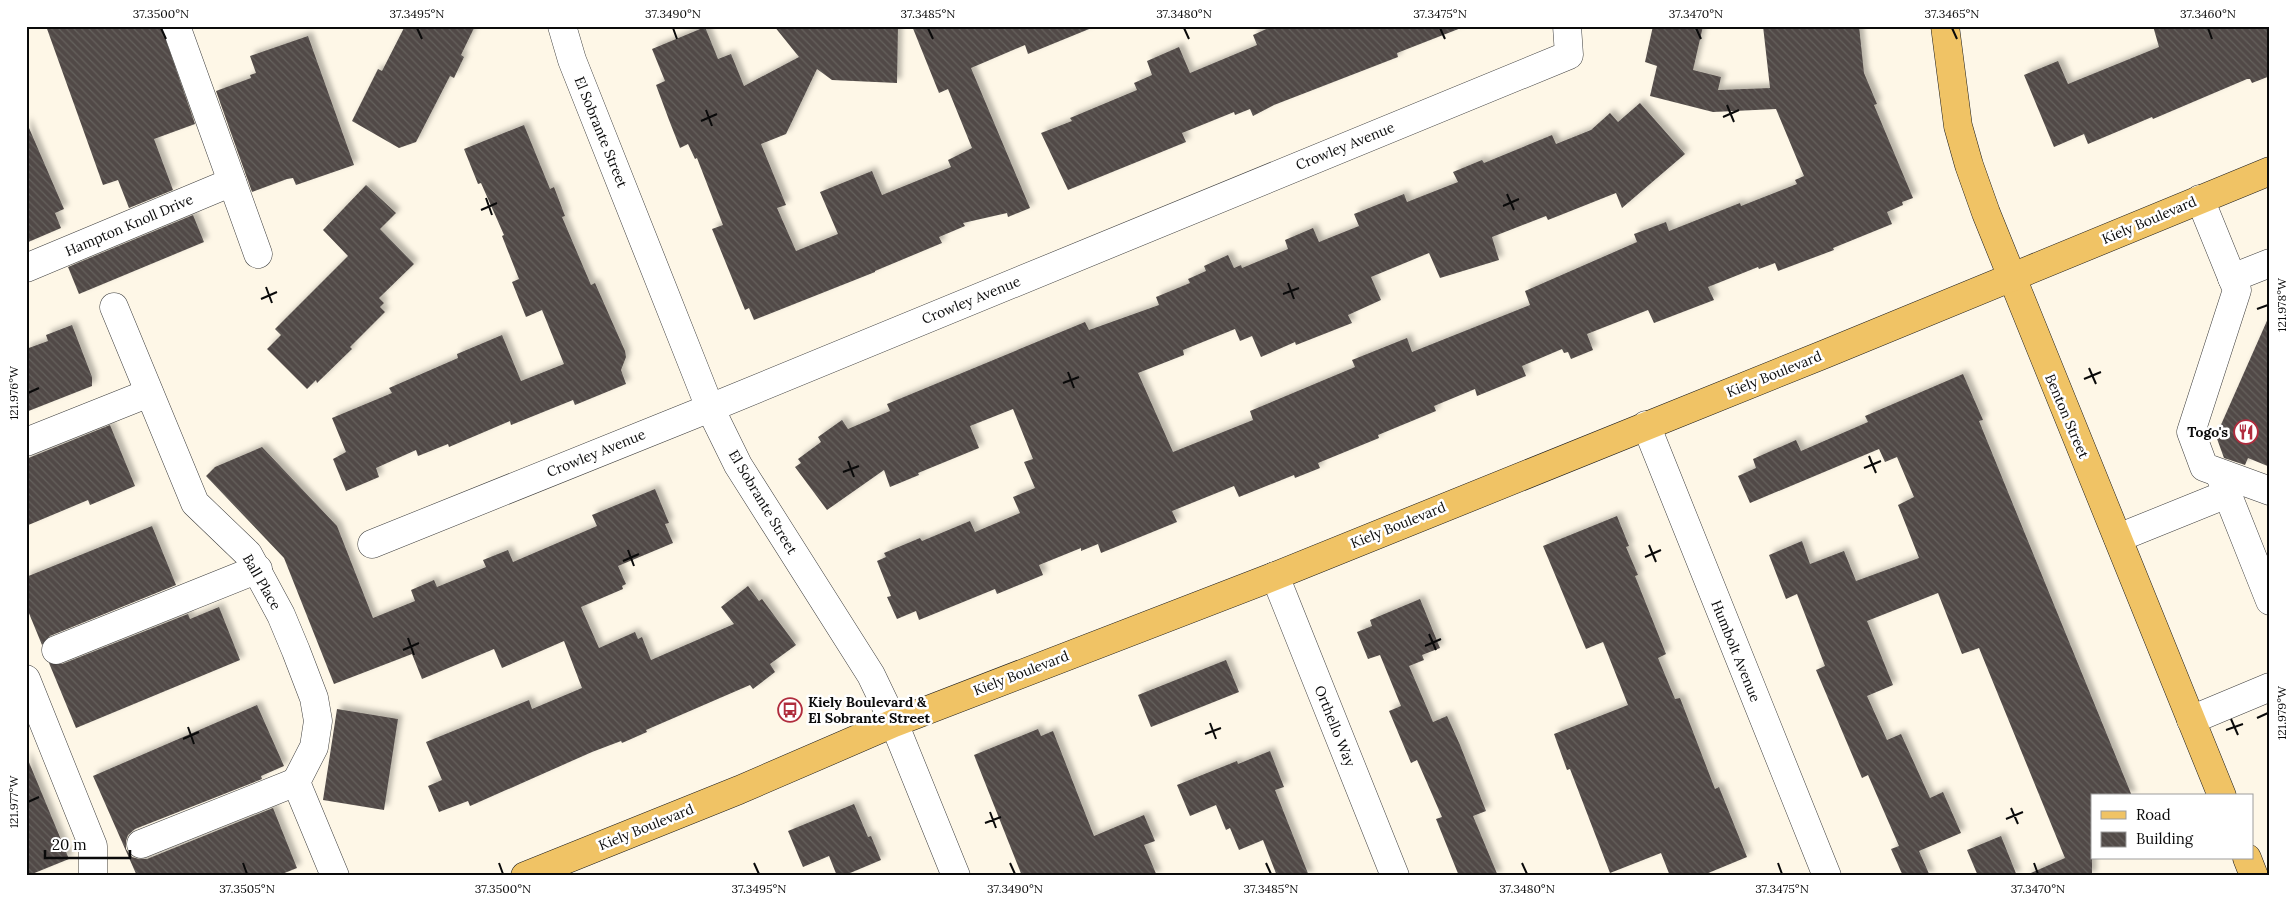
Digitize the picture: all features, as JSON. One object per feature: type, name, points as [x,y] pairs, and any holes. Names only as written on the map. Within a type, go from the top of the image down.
[{"type":"main road","name":"Benton Street","points":[[1945,26],[1960,134],[1971,173],[2010,277],[2221,794]]},
{"type":"main road","name":"Kiely Boulevard","points":[[525,876],[738,790],[894,723],[1275,576],[2270,171]]},
{"type":"main road","points":[[2248,860],[2254,876]]},
{"type":"street","points":[[176,26],[258,254]]},
{"type":"street","name":"El Sobrante Street","points":[[562,26],[572,60],[710,408],[738,465],[866,667],[894,723],[956,876]]},
{"type":"street","name":"Crowley Avenue","points":[[372,544],[710,408],[1569,55],[1567,26]]},
{"type":"street","name":"Hampton Knoll Drive","points":[[26,268],[232,182]]},
{"type":"street","points":[[2200,199],[2237,290],[2191,432],[2204,467],[2223,483],[2270,601]]},
{"type":"street","points":[[2232,278],[2270,263]]},
{"type":"street","name":"Ball Place","points":[[114,307],[195,502],[248,554],[258,569],[281,614],[314,698],[318,721],[314,747],[296,782]]},
{"type":"street","points":[[26,442],[149,393]]},
{"type":"street","name":"Humbolt Avenue","points":[[1646,425],[1827,876]]},
{"type":"street","points":[[2118,538],[2223,483],[2270,491]]},
{"type":"street","points":[[56,650],[258,569]]},
{"type":"street","name":"Orthello Way","points":[[1275,576],[1395,876]]},
{"type":"street","points":[[26,679],[93,846],[93,876]]},
{"type":"street","points":[[2191,720],[2270,687]]},
{"type":"street","points":[[141,844],[296,782],[335,876]]},
{"type":"building","points":[[46,26],[161,26],[195,124],[154,139],[173,190],[129,208],[118,180],[103,185]]},
{"type":"building","points":[[405,26],[475,26],[461,55],[464,57],[454,78],[450,76],[416,142],[399,148],[352,121],[378,69],[382,71]]},
{"type":"building","points":[[774,26],[898,26],[897,83],[832,80],[817,69],[786,134],[761,144],[786,205],[777,208],[796,251],[838,234],[820,192],[872,171],[882,195],[951,167],[948,160],[972,148],[948,89],[939,93],[912,26],[1094,27],[1028,54],[1025,45],[971,68],[1030,208],[1008,217],[1007,213],[963,223],[965,226],[939,237],[942,243],[754,320],[749,308],[745,310],[712,229],[723,225],[697,158],[695,159],[688,144],[680,148],[669,120],[656,85],[665,81],[652,49],[705,27],[718,59],[731,54],[744,86],[799,57]]},
{"type":"building","points":[[1273,26],[1461,26],[1461,28],[1397,53],[1398,57],[1274,105],[1253,116],[1250,109],[1235,115],[1234,112],[1182,133],[1186,142],[1068,190],[1041,133],[1072,121],[1070,118],[1137,90],[1134,83],[1152,75],[1147,61],[1179,47],[1190,73],[1257,45],[1253,35]]},
{"type":"building","points":[[1653,26],[1703,26],[1693,70],[1721,77],[1718,90],[1770,88],[1763,26],[1859,26],[1864,73],[1877,104],[1874,105],[1913,198],[1902,202],[1903,205],[1887,212],[1892,224],[1833,248],[1834,250],[1778,271],[1775,263],[1759,269],[1758,267],[1708,287],[1714,300],[1654,323],[1648,310],[1587,334],[1593,350],[1571,359],[1568,352],[1564,353],[1562,349],[1522,366],[1526,376],[1477,396],[1475,389],[1434,406],[1436,411],[1378,435],[1379,438],[1318,463],[1320,468],[1295,478],[1294,475],[1239,497],[1234,486],[1172,511],[1177,522],[1101,553],[1098,544],[1081,551],[1081,548],[1039,565],[1043,575],[997,594],[995,589],[919,620],[916,611],[897,619],[887,597],[891,596],[877,561],[886,557],[884,553],[920,538],[922,541],[970,521],[975,532],[1020,513],[1013,497],[1035,488],[1024,462],[1033,459],[1013,409],[970,426],[979,448],[918,473],[919,475],[890,487],[884,470],[827,510],[795,467],[801,463],[798,459],[821,442],[818,437],[842,420],[848,429],[890,411],[887,404],[1085,322],[1089,330],[1159,305],[1156,297],[1190,283],[1188,279],[1206,271],[1204,266],[1228,255],[1234,268],[1241,265],[1242,268],[1288,249],[1285,240],[1313,228],[1319,242],[1359,226],[1354,214],[1404,194],[1407,202],[1458,182],[1453,172],[1482,160],[1484,163],[1552,135],[1556,144],[1591,130],[1610,113],[1618,122],[1640,103],[1685,154],[1622,208],[1616,193],[1548,220],[1546,216],[1492,237],[1499,260],[1440,278],[1429,253],[1371,277],[1381,300],[1348,315],[1352,323],[1296,345],[1295,342],[1261,357],[1252,336],[1240,341],[1235,329],[1183,350],[1184,355],[1138,373],[1173,452],[1253,420],[1250,411],[1355,367],[1352,360],[1407,338],[1412,352],[1530,305],[1525,291],[1637,242],[1634,234],[1666,222],[1669,231],[1740,203],[1741,206],[1797,184],[1795,180],[1804,176],[1776,109],[1713,112],[1650,96],[1657,66],[1645,62]]},
{"type":"building","points":[[2153,26],[2270,26],[2270,76],[2252,83],[2250,79],[2247,79],[2088,144],[2084,134],[2054,147],[2024,75],[2058,61],[2068,84],[2159,47]]},
{"type":"building","points":[[308,36],[354,165],[296,185],[293,178],[252,192],[216,91],[251,78],[250,75],[256,73],[250,56]]},
{"type":"building","points":[[26,121],[64,209],[55,213],[61,228],[26,243]]},
{"type":"building","points":[[524,125],[550,189],[554,187],[565,216],[562,217],[591,285],[595,283],[625,351],[626,357],[621,370],[626,384],[575,405],[573,400],[511,425],[510,421],[449,447],[448,444],[418,456],[416,450],[376,468],[379,477],[346,491],[333,459],[346,452],[332,418],[392,393],[389,388],[458,358],[457,354],[502,335],[521,381],[564,364],[542,310],[526,317],[512,282],[519,279],[502,236],[504,235],[481,183],[478,184],[464,149]]},
{"type":"building","points":[[366,185],[396,213],[380,229],[414,264],[379,298],[384,303],[380,307],[385,312],[350,347],[352,349],[317,383],[316,380],[307,389],[267,349],[281,335],[275,329],[348,256],[323,230]]},
{"type":"building","points":[[193,215],[204,242],[79,294],[68,267]]},
{"type":"building","points":[[2270,314],[2270,467],[2248,458],[2245,465],[2224,458],[2216,436]]},
{"type":"building","points":[[72,325],[92,377],[92,386],[26,412],[26,349],[48,341],[46,335]]},
{"type":"building","points":[[1963,374],[1983,420],[1979,421],[2131,794],[2091,794],[2092,876],[2024,876],[2065,858],[1979,648],[1962,654],[1938,593],[1867,621],[1893,685],[1867,696],[1887,740],[1901,734],[1930,798],[1943,792],[1961,833],[1919,851],[1930,876],[1903,876],[1891,849],[1899,846],[1868,775],[1862,778],[1816,670],[1825,666],[1797,594],[1786,599],[1769,555],[1802,541],[1810,564],[1844,551],[1856,581],[1919,558],[1898,505],[1914,497],[1897,457],[1885,462],[1879,449],[1750,503],[1738,476],[1756,468],[1753,459],[1796,440],[1801,451],[1868,422],[1865,416]]},
{"type":"building","points":[[110,425],[135,486],[90,505],[88,500],[26,526],[26,459]]},
{"type":"building","points":[[262,447],[337,526],[373,618],[415,601],[411,590],[434,580],[437,587],[486,567],[483,560],[508,550],[513,562],[597,526],[592,515],[655,489],[669,523],[665,524],[673,543],[618,566],[626,584],[622,586],[623,589],[581,607],[599,648],[635,632],[638,639],[642,637],[651,660],[734,624],[721,607],[748,586],[759,601],[762,599],[796,645],[770,664],[775,672],[753,689],[750,685],[646,730],[647,732],[622,743],[621,741],[592,752],[470,806],[468,801],[439,812],[428,786],[442,780],[426,742],[529,700],[532,709],[582,688],[564,641],[502,668],[494,649],[422,679],[412,654],[334,684],[284,558],[206,476],[215,467]]},
{"type":"building","points":[[1617,516],[1629,546],[1626,547],[1638,575],[1635,576],[1666,654],[1658,658],[1675,699],[1680,698],[1715,789],[1719,787],[1747,857],[1701,876],[1670,876],[1661,853],[1610,873],[1570,769],[1567,770],[1554,734],[1628,705],[1603,642],[1586,649],[1543,546]]},
{"type":"building","points":[[152,526],[176,585],[50,636],[42,645],[26,606],[26,577]]},
{"type":"building","points":[[1420,599],[1440,648],[1422,655],[1424,660],[1409,666],[1433,722],[1447,716],[1460,745],[1486,811],[1473,816],[1498,876],[1459,876],[1436,819],[1442,817],[1417,760],[1411,763],[1389,711],[1401,706],[1380,655],[1368,659],[1357,632],[1372,626],[1370,620]]},
{"type":"building","points":[[219,607],[240,660],[76,728],[49,663],[62,664],[188,614],[190,619]]},
{"type":"building","points":[[1226,660],[1239,692],[1151,727],[1138,695]]},
{"type":"building","points":[[257,705],[284,766],[261,776],[262,779],[135,829],[128,835],[126,849],[132,857],[147,859],[273,808],[297,868],[277,876],[137,876],[93,776]]},
{"type":"building","points":[[337,709],[398,719],[384,810],[323,800]]},
{"type":"building","points":[[1038,729],[1041,736],[1053,731],[1094,836],[1144,815],[1155,841],[1144,845],[1157,876],[1022,876],[974,755]]},
{"type":"building","points":[[1270,751],[1284,787],[1275,790],[1309,876],[1277,876],[1263,840],[1239,850],[1230,828],[1226,830],[1216,805],[1190,816],[1177,785],[1237,761],[1238,764]]},
{"type":"building","points":[[26,755],[69,859],[27,876],[26,876]]},
{"type":"building","points":[[854,804],[868,837],[871,836],[881,860],[843,876],[837,876],[829,856],[803,867],[788,831]]},
{"type":"building","points":[[2001,836],[2017,876],[1978,876],[1967,850]]},
{"type":"place","name":"Togo's","points":[[2246,432]]},
{"type":"place","name":"Kiely Boulevard & El Sobrante Street","points":[[790,710]]}]
